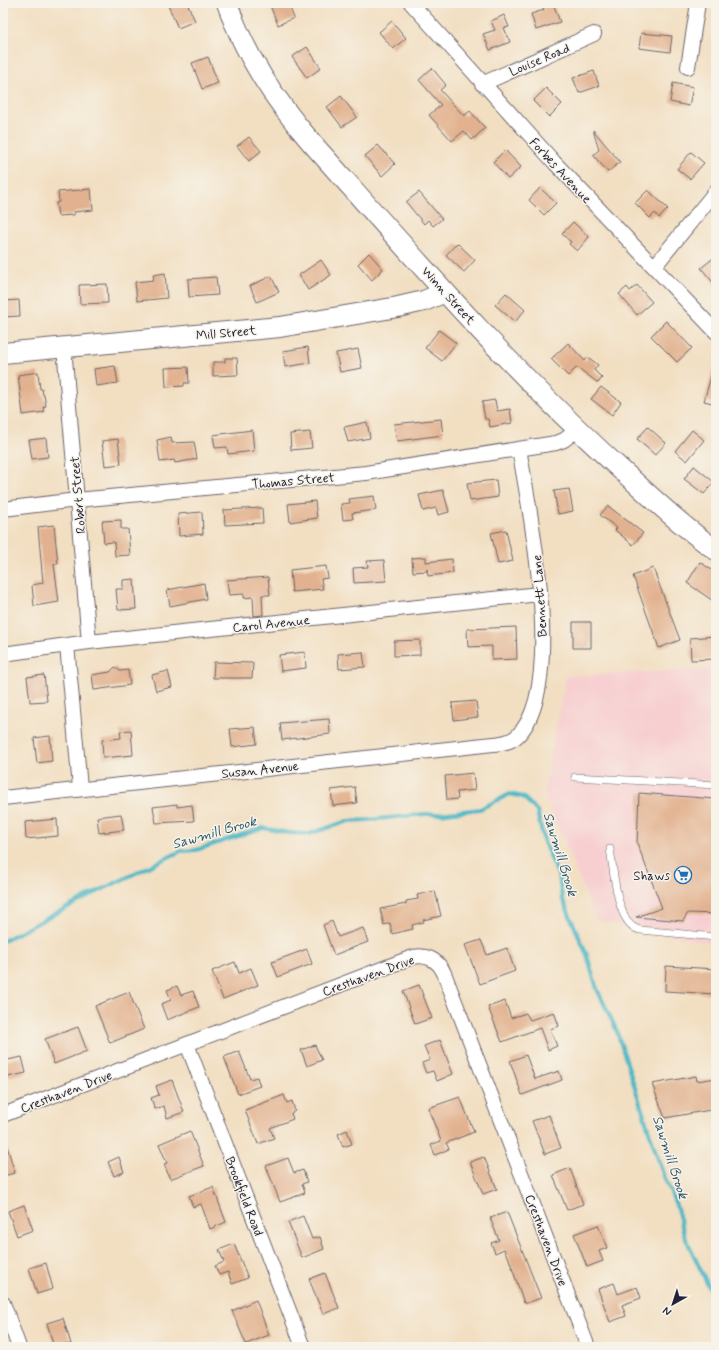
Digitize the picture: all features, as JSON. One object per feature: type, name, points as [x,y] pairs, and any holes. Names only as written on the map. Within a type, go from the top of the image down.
[{"type":"main road","name":"Winn Street","points":[[228,3],[238,31],[249,55],[282,108],[445,292],[529,383],[577,430],[681,523],[716,550]]},
{"type":"main road","name":"Mill Street","points":[[3,353],[280,327],[398,307],[424,301],[445,292]]},
{"type":"street","name":"Forbes Avenue","points":[[411,3],[482,84],[559,168],[716,332]]},
{"type":"street","points":[[688,67],[698,3]]},
{"type":"street","name":"Louise Road","points":[[482,84],[594,34]]},
{"type":"street","points":[[654,267],[716,191]]},
{"type":"street","name":"Robert Street","points":[[64,347],[89,642]]},
{"type":"street","name":"Thomas Street","points":[[3,509],[77,500],[358,474],[560,442],[577,430]]},
{"type":"street","name":"Bennett Lane","points":[[516,738],[532,711],[540,677],[542,634],[534,538],[518,449]]},
{"type":"street","name":"Carol Avenue","points":[[3,654],[89,642],[539,594]]},
{"type":"street","points":[[67,645],[80,788]]},
{"type":"street","name":"Susan Avenue","points":[[3,798],[80,788],[484,745],[507,742],[516,738]]},
{"type":"street","name":"Cresthaven Drive","points":[[3,1115],[413,957],[423,956],[436,962],[444,973],[588,1347]]},
{"type":"street","name":"Brookfield Road","points":[[187,1044],[303,1347]]},
{"type":"street","points":[[3,1303],[19,1347]]},
{"type":"lane","points":[[575,777],[716,785]]},
{"type":"lane","points":[[610,849],[621,911],[627,922],[633,928],[716,938]]},
{"type":"shaded area","points":[[716,669],[716,944],[596,920],[544,792],[566,676]]},
{"type":"building","points":[[167,3],[187,3],[195,21],[178,28]]},
{"type":"building","points":[[269,3],[288,3],[294,18],[278,25]]},
{"type":"building","points":[[542,3],[553,3],[560,22],[536,30],[531,14],[544,10]]},
{"type":"building","points":[[504,15],[509,27],[504,28],[510,42],[490,50],[483,34],[495,30],[491,21]]},
{"type":"building","points":[[392,21],[406,38],[393,49],[379,32]]},
{"type":"building","points":[[641,33],[672,36],[670,52],[639,48]]},
{"type":"building","points":[[307,47],[321,68],[307,78],[292,57]]},
{"type":"building","points":[[208,57],[218,83],[202,89],[192,63]]},
{"type":"building","points":[[432,68],[446,85],[440,90],[464,116],[470,111],[485,128],[472,140],[464,131],[452,141],[429,115],[441,105],[419,80]]},
{"type":"building","points":[[594,71],[599,86],[579,93],[573,78]]},
{"type":"building","points":[[673,83],[693,87],[689,106],[670,102]]},
{"type":"building","points":[[546,88],[562,104],[549,117],[533,101]]},
{"type":"building","points":[[341,96],[357,117],[342,127],[327,107]]},
{"type":"building","points":[[593,130],[620,162],[608,172],[593,155],[599,150]]},
{"type":"building","points":[[249,137],[261,151],[249,161],[237,146]]},
{"type":"building","points":[[378,145],[395,164],[382,176],[365,156]]},
{"type":"building","points":[[505,150],[521,167],[508,179],[493,162]]},
{"type":"building","points":[[691,152],[704,163],[690,179],[677,169]]},
{"type":"building","points":[[540,188],[556,203],[544,215],[529,200]]},
{"type":"building","points":[[91,189],[93,210],[74,212],[74,215],[58,216],[56,203],[59,202],[58,192]]},
{"type":"building","points":[[648,190],[668,209],[659,218],[655,213],[650,218],[635,203]]},
{"type":"building","points":[[419,192],[442,219],[433,226],[428,220],[424,224],[406,202]]},
{"type":"building","points":[[573,222],[589,237],[577,251],[569,244],[571,242],[562,234]]},
{"type":"building","points":[[457,243],[475,260],[464,272],[446,255]]},
{"type":"building","points":[[369,253],[383,269],[372,280],[358,264]]},
{"type":"building","points":[[716,256],[716,286],[701,268]]},
{"type":"building","points":[[321,260],[331,275],[308,290],[299,275]]},
{"type":"building","points":[[165,273],[167,298],[137,301],[135,282],[154,280],[153,275]]},
{"type":"building","points":[[271,276],[279,292],[257,302],[250,286]]},
{"type":"building","points":[[216,277],[218,295],[189,297],[188,279]]},
{"type":"building","points":[[107,284],[108,303],[80,304],[79,285]]},
{"type":"building","points":[[637,285],[652,302],[637,315],[619,294],[627,287],[630,291]]},
{"type":"building","points":[[506,293],[525,310],[515,322],[495,305]]},
{"type":"building","points":[[19,300],[20,316],[3,317],[3,301]]},
{"type":"building","points":[[666,321],[692,348],[677,362],[651,336]]},
{"type":"building","points":[[439,330],[456,343],[442,361],[425,348]]},
{"type":"building","points":[[568,343],[585,361],[588,357],[598,365],[594,370],[602,378],[598,383],[577,367],[568,376],[551,359]]},
{"type":"building","points":[[308,347],[310,363],[285,367],[283,351]]},
{"type":"building","points":[[358,349],[362,368],[340,372],[336,353]]},
{"type":"building","points":[[225,358],[237,358],[238,375],[213,376],[213,362],[225,362]]},
{"type":"building","points":[[115,366],[118,383],[96,386],[94,369]]},
{"type":"building","points":[[188,367],[189,383],[184,383],[184,386],[166,387],[165,368]]},
{"type":"building","points":[[713,369],[716,369],[716,404],[704,401]]},
{"type":"building","points":[[38,372],[40,389],[42,389],[46,406],[43,407],[44,412],[23,415],[18,375]]},
{"type":"building","points":[[601,387],[621,402],[612,415],[591,399]]},
{"type":"building","points":[[495,400],[497,411],[510,409],[512,423],[490,427],[488,419],[485,419],[482,402]]},
{"type":"building","points":[[441,419],[443,435],[397,441],[394,424]]},
{"type":"building","points":[[367,422],[370,438],[348,442],[344,427]]},
{"type":"building","points":[[648,427],[666,443],[655,455],[637,439]]},
{"type":"building","points":[[252,430],[254,451],[228,454],[227,447],[215,448],[213,435]]},
{"type":"building","points":[[692,430],[704,440],[687,461],[675,451]]},
{"type":"building","points":[[310,432],[312,448],[291,450],[290,434]]},
{"type":"building","points":[[171,437],[172,443],[194,442],[197,459],[175,463],[174,460],[160,462],[157,440]]},
{"type":"building","points":[[46,438],[48,457],[32,459],[29,440]]},
{"type":"building","points":[[118,439],[121,464],[105,466],[102,441]]},
{"type":"building","points":[[694,466],[714,482],[704,494],[684,479]]},
{"type":"building","points":[[496,480],[498,497],[470,501],[467,483]]},
{"type":"building","points":[[569,489],[573,511],[558,514],[554,491]]},
{"type":"building","points":[[443,490],[449,512],[438,515],[436,508],[423,511],[419,495]]},
{"type":"building","points":[[374,496],[376,510],[352,513],[353,519],[343,520],[341,504],[350,503],[349,499]]},
{"type":"building","points":[[315,501],[317,518],[290,522],[288,504]]},
{"type":"building","points":[[608,506],[643,533],[633,545],[615,530],[617,528],[600,515]]},
{"type":"building","points":[[262,508],[263,523],[225,525],[224,510]]},
{"type":"building","points":[[202,512],[203,534],[179,536],[178,514]]},
{"type":"building","points":[[121,520],[121,529],[128,529],[130,555],[115,556],[114,542],[104,543],[102,521]]},
{"type":"building","points":[[54,525],[58,564],[54,564],[59,602],[34,606],[32,585],[43,583],[38,527]]},
{"type":"building","points":[[506,530],[513,561],[498,564],[491,533]]},
{"type":"building","points":[[426,557],[426,562],[452,559],[453,573],[428,576],[427,569],[427,571],[413,572],[412,558]]},
{"type":"building","points":[[384,560],[386,581],[354,583],[353,568],[368,567],[367,561]]},
{"type":"building","points":[[700,562],[716,573],[716,603],[687,583]]},
{"type":"building","points":[[326,566],[328,578],[321,579],[323,589],[292,592],[290,570]]},
{"type":"building","points":[[653,568],[680,640],[659,648],[633,576]]},
{"type":"building","points":[[268,577],[270,595],[262,595],[263,615],[254,616],[253,597],[244,598],[244,594],[229,595],[227,580]]},
{"type":"building","points":[[134,579],[136,609],[118,610],[116,589],[123,589],[123,580]]},
{"type":"building","points":[[204,583],[206,599],[170,606],[167,590]]},
{"type":"building","points":[[573,622],[591,622],[591,648],[573,648]]},
{"type":"building","points":[[516,627],[517,659],[492,660],[492,646],[468,647],[467,629]]},
{"type":"building","points":[[716,636],[716,659],[691,660],[690,638]]},
{"type":"building","points":[[420,640],[420,655],[394,656],[394,641]]},
{"type":"building","points":[[305,652],[306,668],[281,671],[279,655]]},
{"type":"building","points":[[363,652],[365,667],[339,669],[338,654]]},
{"type":"building","points":[[214,662],[253,663],[252,678],[213,678]]},
{"type":"building","points":[[115,667],[120,671],[128,670],[130,685],[94,690],[92,675],[110,672]]},
{"type":"building","points":[[168,671],[172,687],[156,691],[152,675]]},
{"type":"building","points":[[44,675],[47,701],[30,702],[27,677]]},
{"type":"building","points":[[476,701],[478,717],[454,720],[452,703]]},
{"type":"building","points":[[329,719],[330,734],[282,740],[280,723]]},
{"type":"building","points":[[255,727],[257,744],[232,747],[230,729]]},
{"type":"building","points":[[131,730],[133,755],[103,758],[102,740],[121,738],[120,731]]},
{"type":"building","points":[[50,736],[52,761],[37,763],[34,738]]},
{"type":"building","points":[[473,773],[475,790],[457,792],[458,799],[447,800],[445,776]]},
{"type":"building","points":[[355,787],[357,803],[333,806],[331,790]]},
{"type":"building","name":"Shaws","points":[[639,793],[716,799],[716,914],[688,913],[683,921],[636,917],[662,908],[637,843]]},
{"type":"building","points":[[177,804],[177,807],[192,805],[194,821],[156,823],[153,807]]},
{"type":"building","points":[[121,814],[124,830],[99,833],[97,817]]},
{"type":"building","points":[[57,819],[58,836],[26,839],[25,822]]},
{"type":"building","points":[[435,891],[441,916],[423,920],[424,922],[412,925],[413,929],[392,934],[390,923],[384,925],[380,909],[406,904],[406,901],[418,899],[417,895]]},
{"type":"building","points":[[332,921],[338,937],[363,928],[368,942],[334,955],[323,925]]},
{"type":"building","points":[[481,940],[487,955],[507,948],[515,971],[480,984],[465,945]]},
{"type":"building","points":[[307,949],[312,964],[278,977],[272,962]]},
{"type":"building","points":[[235,962],[239,973],[251,968],[258,985],[223,999],[212,971]]},
{"type":"building","points":[[666,966],[716,969],[716,994],[665,991]]},
{"type":"building","points":[[419,985],[432,1018],[415,1024],[403,991]]},
{"type":"building","points":[[177,986],[181,995],[193,991],[199,1007],[167,1020],[161,1004],[171,1000],[167,990]]},
{"type":"building","points":[[129,992],[144,1029],[110,1043],[95,1006]]},
{"type":"building","points":[[505,1001],[511,1018],[526,1013],[530,1020],[554,1012],[559,1026],[550,1029],[557,1046],[548,1050],[540,1028],[502,1042],[488,1007]]},
{"type":"building","points":[[78,1027],[87,1051],[54,1064],[45,1039]]},
{"type":"building","points":[[440,1040],[453,1074],[437,1081],[433,1071],[426,1073],[422,1063],[430,1060],[424,1046]]},
{"type":"building","points":[[315,1045],[322,1060],[307,1066],[301,1050]]},
{"type":"building","points":[[239,1051],[250,1079],[257,1077],[260,1086],[238,1094],[224,1057]]},
{"type":"building","points":[[526,1055],[535,1079],[559,1071],[562,1080],[522,1095],[510,1061]]},
{"type":"building","points":[[22,1057],[26,1073],[3,1078],[3,1061]]},
{"type":"building","points":[[696,1076],[697,1081],[716,1078],[716,1109],[665,1118],[652,1084]]},
{"type":"building","points":[[172,1080],[184,1112],[167,1118],[164,1106],[155,1109],[151,1098],[159,1095],[156,1086]]},
{"type":"building","points":[[284,1095],[287,1103],[292,1101],[295,1111],[291,1113],[293,1119],[270,1128],[274,1138],[258,1144],[245,1110]]},
{"type":"building","points":[[460,1097],[474,1132],[446,1143],[449,1149],[435,1155],[431,1145],[441,1141],[428,1108]]},
{"type":"building","points":[[549,1115],[561,1148],[545,1154],[532,1121]]},
{"type":"building","points":[[347,1130],[352,1144],[343,1147],[338,1134]]},
{"type":"building","points":[[190,1131],[204,1166],[170,1179],[164,1164],[167,1163],[159,1144]]},
{"type":"building","points":[[3,1143],[6,1143],[15,1173],[3,1176]]},
{"type":"building","points":[[119,1157],[124,1172],[114,1176],[108,1162]]},
{"type":"building","points":[[484,1157],[497,1189],[483,1194],[470,1162]]},
{"type":"building","points":[[288,1158],[294,1173],[303,1170],[307,1182],[302,1184],[305,1193],[280,1202],[266,1166]]},
{"type":"building","points":[[570,1168],[583,1204],[567,1210],[553,1175]]},
{"type":"building","points":[[213,1187],[226,1222],[210,1229],[201,1204],[193,1207],[189,1196]]},
{"type":"building","points":[[24,1205],[33,1230],[17,1236],[8,1211]]},
{"type":"building","points":[[507,1212],[541,1298],[527,1303],[524,1303],[508,1256],[504,1249],[495,1253],[491,1243],[499,1240],[490,1218]]},
{"type":"building","points":[[303,1216],[312,1239],[320,1237],[324,1249],[302,1258],[288,1222]]},
{"type":"building","points":[[598,1225],[607,1248],[599,1251],[603,1261],[587,1267],[574,1234]]},
{"type":"building","points":[[234,1244],[248,1278],[232,1284],[228,1272],[219,1275],[215,1266],[224,1262],[219,1250]]},
{"type":"building","points":[[46,1263],[53,1289],[37,1294],[29,1268]]},
{"type":"building","points":[[325,1273],[339,1308],[323,1314],[309,1279]]},
{"type":"building","points":[[614,1283],[618,1294],[637,1287],[641,1298],[622,1305],[626,1316],[610,1322],[598,1289]]},
{"type":"building","points":[[256,1300],[269,1335],[246,1344],[232,1311]]},
{"type":"building","points":[[63,1318],[71,1344],[54,1347],[47,1323]]},
{"type":"waterway","name":"Sawmill Brook","points":[[3,941],[97,892],[181,851],[196,850],[263,828],[289,833],[309,834],[348,821],[439,814],[480,809],[510,794],[523,797],[537,811],[544,842],[559,877],[562,898],[587,955],[597,989],[616,1029],[663,1174],[676,1205],[685,1237],[716,1302]]},
{"type":"place","name":"Shaws","points":[[683,875]]}]
